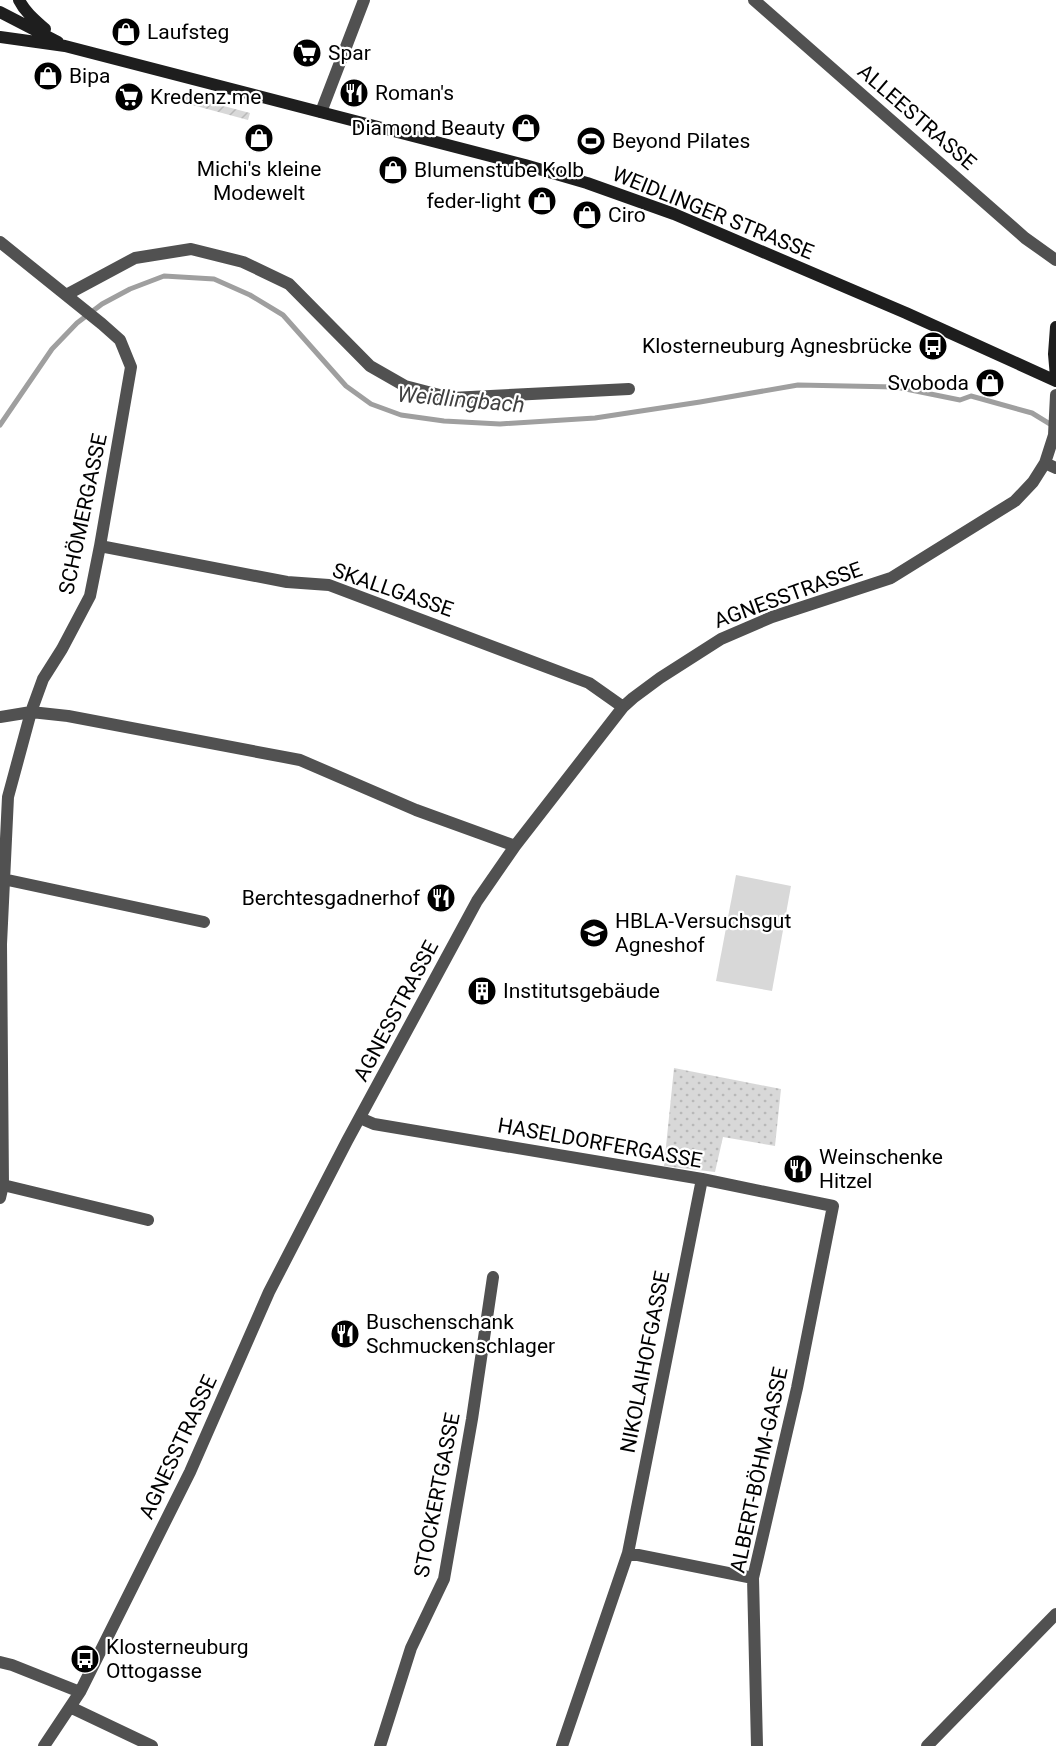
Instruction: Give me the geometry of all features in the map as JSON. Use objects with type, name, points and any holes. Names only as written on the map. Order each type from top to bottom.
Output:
[{"type":"main road","points":[[19,0],[32,18],[64,46]]},
{"type":"main road","name":"WEIDLINGER STRASSE","points":[[0,12],[64,46]]},
{"type":"main road","name":"WEIDLINGER STRASSE","points":[[0,37],[64,46],[525,165],[625,196],[674,214],[1056,379]]},
{"type":"main road","points":[[1056,327],[1054,354],[1056,379]]},
{"type":"street","points":[[321,112],[364,0]]},
{"type":"street","name":"ALLEESTRASSE","points":[[754,0],[1025,238],[1056,260]]},
{"type":"street","name":"SCHÖMERGASSE","points":[[0,242],[120,340],[131,367],[90,596],[43,679],[31,712],[8,797],[1,944],[1,1191]]},
{"type":"street","points":[[69,297],[135,258],[191,249],[243,262],[289,284],[370,366],[405,386],[451,398],[629,389]]},
{"type":"street","points":[[1056,395],[1056,413]]},
{"type":"street","name":"AGNESSTRASSE","points":[[44,1746],[80,1692],[190,1472],[269,1292],[360,1118],[477,901],[515,846],[623,707],[660,678],[733,633],[772,617],[868,587],[898,575],[1015,501],[1050,466],[1049,450],[1054,435],[1056,413]]},
{"type":"street","name":"SKALLGASSE","points":[[100,546],[287,582],[329,585],[589,683],[623,707]]},
{"type":"street","points":[[0,717],[31,712],[68,716],[300,760],[416,810],[515,846]]},
{"type":"street","points":[[3,879],[204,922]]},
{"type":"street","name":"HASELDORFERGASSE","points":[[360,1118],[374,1124],[702,1179],[833,1206]]},
{"type":"street","name":"NIKOLAIHOFGASSE","points":[[562,1746],[628,1553],[702,1179]]},
{"type":"street","points":[[1,1191],[148,1220]]},
{"type":"street","name":"ALBERT-BÖHM-GASSE","points":[[757,1746],[753,1578],[797,1388],[833,1206]]},
{"type":"street","name":"STOCKERTGASSE","points":[[381,1746],[411,1648],[444,1579],[472,1419],[493,1277]]},
{"type":"street","points":[[628,1553],[753,1578]]},
{"type":"street","points":[[927,1746],[1056,1614]]},
{"type":"street","points":[[0,1662],[80,1692]]},
{"type":"street","points":[[70,1707],[152,1746]]},
{"type":"shaded area","points":[[186,96],[250,113],[248,120],[185,103]]},
{"type":"shaded area","points":[[736,875],[791,886],[772,991],[716,981]]},
{"type":"shaded area","points":[[674,1068],[781,1089],[775,1146],[723,1137],[715,1172],[664,1166]]},
{"type":"waterway","name":"Weidlingbach","points":[[0,425],[52,349],[77,323],[102,304],[130,289],[164,276],[214,279],[250,295],[283,315],[346,386],[371,404],[401,415],[444,421],[500,424],[595,418],[798,385],[896,387],[960,400],[971,396],[1032,413],[1055,427]]},
{"type":"place","name":"Laufsteg","points":[[126,32]]},
{"type":"place","name":"Spar","points":[[307,53]]},
{"type":"place","name":"Bipa","points":[[48,76]]},
{"type":"place","name":"Roman's","points":[[354,93]]},
{"type":"place","name":"Kredenz.me","points":[[129,97]]},
{"type":"place","name":"Diamond Beauty","points":[[526,128]]},
{"type":"place","name":"Michi's kleine Modewelt","points":[[259,138]]},
{"type":"place","name":"Beyond Pilates","points":[[591,141]]},
{"type":"place","name":"Blumenstube Kolb","points":[[393,170]]},
{"type":"place","name":"feder-light","points":[[542,201]]},
{"type":"place","name":"Ciro","points":[[587,215]]},
{"type":"place","name":"Klosterneuburg Agnesbrücke","points":[[933,346]]},
{"type":"place","name":"Svoboda","points":[[990,383]]},
{"type":"place","name":"Berchtesgadnerhof","points":[[441,898]]},
{"type":"place","name":"HBLA-Versuchsgut Agneshof","points":[[594,933]]},
{"type":"place","name":"Institutsgebäude","points":[[482,991]]},
{"type":"place","name":"Weinschenke Hitzel","points":[[798,1169]]},
{"type":"place","name":"Buschenschank Schmuckenschlager","points":[[345,1334]]},
{"type":"place","name":"Klosterneuburg Ottogasse","points":[[85,1659]]}]
